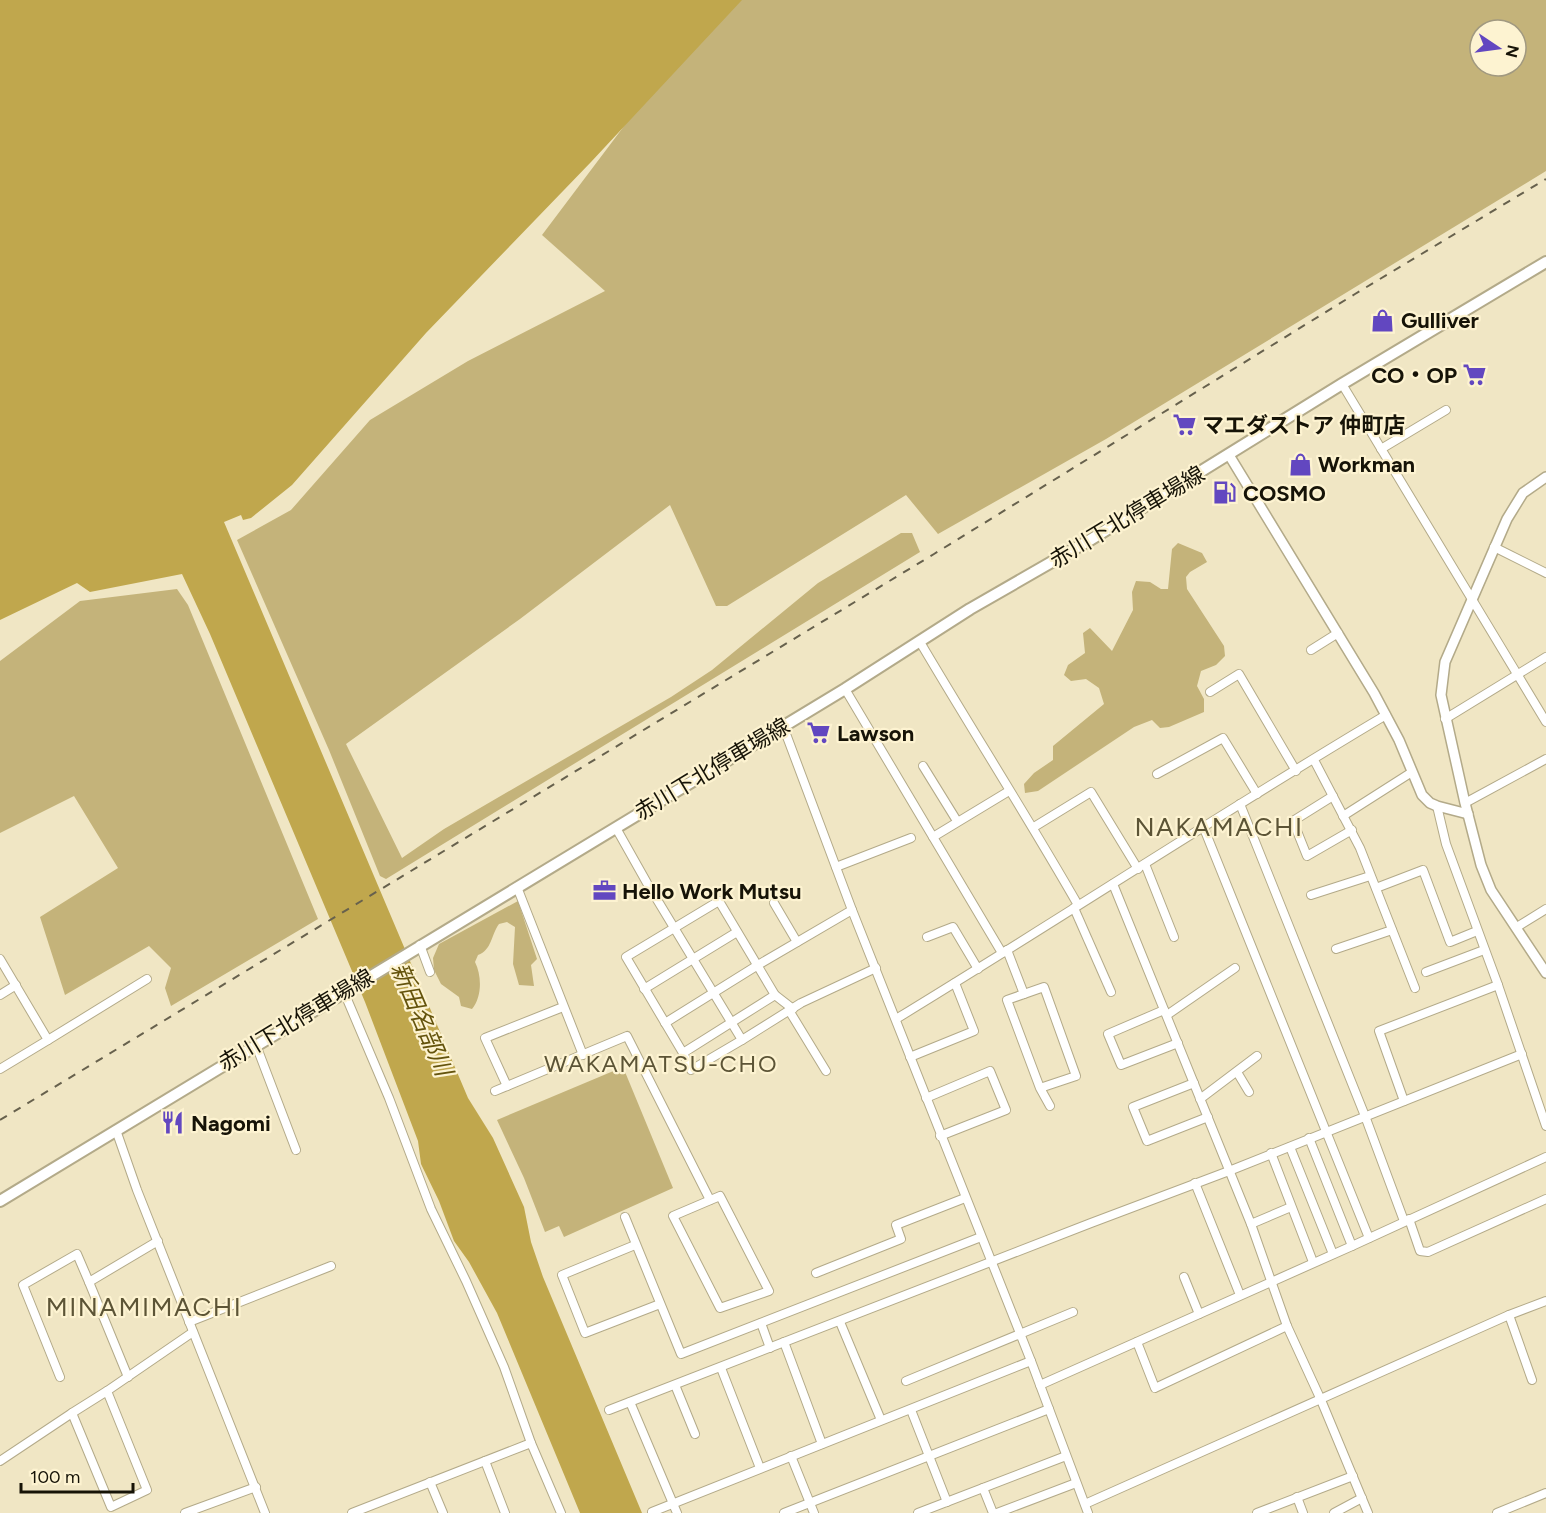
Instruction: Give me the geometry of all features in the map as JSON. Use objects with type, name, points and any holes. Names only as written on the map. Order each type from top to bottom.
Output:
[{"type":"main road","name":"赤川下北停車場線","points":[[0,1201],[845,689],[970,609],[1090,540],[1342,384],[1546,262]]},
{"type":"street","points":[[1342,384],[1546,722]]},
{"type":"street","points":[[1381,449],[1446,410]]},
{"type":"street","points":[[1229,455],[1386,715],[1422,795],[1437,806],[1468,814]]},
{"type":"street","points":[[1546,477],[1523,493],[1507,519],[1445,662],[1441,695],[1481,865],[1491,890],[1546,973]]},
{"type":"street","points":[[1494,547],[1546,573]]},
{"type":"street","points":[[1311,650],[1338,633]]},
{"type":"street","points":[[920,642],[1009,791],[1034,827],[1076,907],[1111,992]]},
{"type":"street","points":[[1445,719],[1546,657]]},
{"type":"street","points":[[1210,692],[1239,674],[1296,771]]},
{"type":"street","points":[[845,689],[1004,952],[1024,994]]},
{"type":"street","points":[[896,1019],[1142,867],[1203,826],[1386,715]]},
{"type":"street","points":[[783,726],[852,910],[1031,1361],[1088,1513]]},
{"type":"street","points":[[1156,774],[1224,738],[1257,794]]},
{"type":"street","points":[[1465,803],[1546,759]]},
{"type":"street","points":[[1314,760],[1352,830],[1415,988]]},
{"type":"street","points":[[923,766],[957,821]]},
{"type":"street","points":[[1343,816],[1412,772]]},
{"type":"street","points":[[933,837],[1009,791]]},
{"type":"street","points":[[1034,827],[1091,792],[1142,867],[1174,937]]},
{"type":"street","points":[[1333,796],[1293,821],[1307,856],[1352,830]]},
{"type":"street","points":[[1240,804],[1420,1251],[1428,1252],[1546,1199]]},
{"type":"street","points":[[1437,806],[1446,844],[1498,985],[1546,1126]]},
{"type":"street","points":[[1203,826],[1369,1238]]},
{"type":"street","points":[[616,828],[646,883],[742,1040]]},
{"type":"street","points":[[836,867],[911,837]]},
{"type":"street","points":[[1376,888],[1423,870],[1450,942],[1477,931]]},
{"type":"street","points":[[1311,895],[1371,876]]},
{"type":"street","points":[[1113,884],[1251,1224],[1287,1326],[1322,1400],[1368,1513]]},
{"type":"street","points":[[518,887],[583,1055]]},
{"type":"street","points":[[826,1071],[792,1011],[775,995],[719,901],[626,957],[691,1070],[792,1011],[801,1003],[876,968]]},
{"type":"street","points":[[774,903],[797,942]]},
{"type":"street","points":[[1517,927],[1546,909]]},
{"type":"street","points":[[665,1023],[852,910]]},
{"type":"street","points":[[927,937],[953,927],[978,969]]},
{"type":"street","points":[[1336,949],[1392,930]]},
{"type":"street","points":[[644,989],[737,932]]},
{"type":"street","points":[[420,945],[430,972]]},
{"type":"street","points":[[1426,972],[1485,950]]},
{"type":"street","points":[[0,958],[48,1040]]},
{"type":"street","points":[[1178,1043],[1121,1065],[1108,1034],[1165,1013],[1235,968]]},
{"type":"street","points":[[0,1069],[147,979]]},
{"type":"street","points":[[910,1057],[974,1031],[955,983]]},
{"type":"street","points":[[0,995],[16,985]]},
{"type":"street","points":[[1404,1101],[1379,1031],[1498,985]]},
{"type":"street","points":[[1040,1088],[1076,1076],[1044,987],[1007,1000],[1040,1088],[1050,1106]]},
{"type":"street","points":[[345,991],[431,1209],[504,1367],[531,1443],[561,1513]]},
{"type":"street","points":[[683,1053],[775,995]]},
{"type":"street","points":[[507,1086],[485,1038],[563,1006]]},
{"type":"street","points":[[495,1091],[627,1036],[710,1200]]},
{"type":"street","points":[[256,1045],[296,1150]]},
{"type":"street","points":[[609,1410],[1229,1171],[1522,1054]]},
{"type":"street","points":[[1200,1099],[1257,1056]]},
{"type":"street","points":[[926,1098],[990,1071],[1006,1110],[940,1136]]},
{"type":"street","points":[[1236,1072],[1249,1092]]},
{"type":"street","points":[[1194,1083],[1133,1107],[1147,1141],[1208,1117]]},
{"type":"street","points":[[116,1130],[265,1513]]},
{"type":"street","points":[[1309,1138],[1352,1246]]},
{"type":"street","points":[[1290,1147],[1333,1254]]},
{"type":"street","points":[[1271,1153],[1313,1262]]},
{"type":"street","points":[[1040,1385],[1546,1157]]},
{"type":"street","points":[[1195,1184],[1240,1295]]},
{"type":"street","points":[[720,1196],[769,1291],[720,1308],[673,1216],[710,1200],[720,1196]]},
{"type":"street","points":[[816,1273],[901,1239],[896,1225],[966,1198]]},
{"type":"street","points":[[1251,1224],[1291,1208]]},
{"type":"street","points":[[625,1217],[681,1354],[981,1237]]},
{"type":"street","points":[[89,1282],[158,1241]]},
{"type":"street","points":[[635,1245],[562,1275],[585,1333],[660,1304]]},
{"type":"street","points":[[60,1377],[23,1285],[77,1254],[128,1377]]},
{"type":"street","points":[[189,1322],[331,1266]]},
{"type":"street","points":[[1184,1277],[1199,1314]]},
{"type":"street","points":[[1085,1504],[1509,1315],[1546,1301]]},
{"type":"street","points":[[906,1381],[1073,1312]]},
{"type":"street","points":[[1509,1315],[1532,1380]]},
{"type":"street","points":[[840,1322],[881,1420]]},
{"type":"street","points":[[761,1323],[770,1347]]},
{"type":"street","points":[[1137,1342],[1155,1388],[1287,1326]]},
{"type":"street","points":[[0,1461],[194,1332]]},
{"type":"street","points":[[784,1342],[822,1444]]},
{"type":"street","points":[[652,1512],[1031,1361]]},
{"type":"street","points":[[721,1368],[760,1468]]},
{"type":"street","points":[[675,1385],[695,1434]]},
{"type":"street","points":[[72,1413],[111,1507],[147,1490],[107,1391]]},
{"type":"street","points":[[630,1402],[676,1513]]},
{"type":"street","points":[[784,1513],[1048,1409]]},
{"type":"street","points":[[910,1410],[947,1502]]},
{"type":"street","points":[[352,1513],[531,1443]]},
{"type":"street","points":[[791,1456],[814,1513]]},
{"type":"street","points":[[918,1513],[1066,1456]]},
{"type":"street","points":[[485,1461],[506,1513]]},
{"type":"street","points":[[1257,1513],[1353,1476]]},
{"type":"street","points":[[430,1482],[443,1513]]},
{"type":"street","points":[[983,1488],[995,1513],[1076,1483]]},
{"type":"street","points":[[185,1513],[256,1487]]},
{"type":"street","points":[[1497,1513],[1546,1492]]},
{"type":"street","points":[[1297,1497],[1303,1513]]},
{"type":"street","points":[[1334,1513],[1362,1498]]},
{"type":"shaded area","points":[[728,0],[1546,0],[1546,171],[1106,439],[938,534],[906,495],[727,606],[716,606],[670,505],[520,619],[346,744],[402,858],[444,829],[671,697],[712,670],[818,583],[901,533],[912,533],[920,552],[386,879],[380,876],[329,750],[237,540],[291,510],[370,420],[468,361],[605,291],[542,235],[655,85]]},
{"type":"shaded area","points":[[1178,543],[1202,553],[1207,562],[1186,577],[1187,589],[1224,646],[1225,656],[1216,665],[1201,671],[1197,686],[1204,699],[1204,712],[1169,727],[1160,728],[1152,720],[1134,727],[1038,791],[1025,793],[1024,784],[1034,773],[1053,760],[1053,746],[1104,704],[1099,688],[1086,679],[1071,681],[1064,675],[1068,665],[1085,653],[1083,633],[1090,628],[1112,651],[1133,610],[1132,592],[1136,581],[1150,582],[1161,589],[1168,589],[1172,549]]},
{"type":"shaded area","points":[[177,589],[188,605],[318,919],[171,1006],[165,988],[171,968],[149,946],[65,995],[40,917],[118,868],[74,796],[0,833],[0,661],[80,601]]},
{"type":"shaded area","points":[[518,901],[537,959],[531,965],[534,986],[519,985],[513,964],[515,927],[507,922],[499,924],[489,946],[478,955],[475,962],[480,986],[478,999],[472,1009],[461,1006],[459,997],[441,984],[434,970],[433,958],[439,944]]},
{"type":"shaded area","points":[[623,1067],[673,1188],[564,1237],[559,1226],[545,1232],[524,1178],[497,1120]]},
{"type":"water","name":"新田名部川","points":[[0,0],[742,0],[591,162],[426,333],[292,485],[251,518],[243,520],[241,515],[224,522],[468,1098],[493,1138],[524,1207],[531,1242],[543,1277],[642,1513],[580,1513],[497,1313],[469,1262],[454,1241],[439,1201],[421,1164],[418,1141],[365,1002],[210,634],[182,574],[90,592],[77,583],[0,620]]},
{"type":"railway","points":[[0,1120],[934,554],[1546,179]]},
{"type":"place","name":"Gulliver","points":[[1383,320]]},
{"type":"place","name":"CO・OP","points":[[1475,375]]},
{"type":"place","name":"マエダストア 仲町店","points":[[1184,425]]},
{"type":"place","name":"Workman","points":[[1300,464]]},
{"type":"place","name":"COSMO","points":[[1225,493]]},
{"type":"place","name":"Lawson","points":[[819,733]]},
{"type":"place","name":"Hello Work Mutsu","points":[[604,891]]},
{"type":"place","name":"Nagomi","points":[[173,1123]]},
{"type":"district","name":"NAKAMACHI","points":[[1219,827]]},
{"type":"district","name":"WAKAMATSU-CHO","points":[[661,1063]]},
{"type":"district","name":"MINAMIMACHI","points":[[144,1307]]}]
